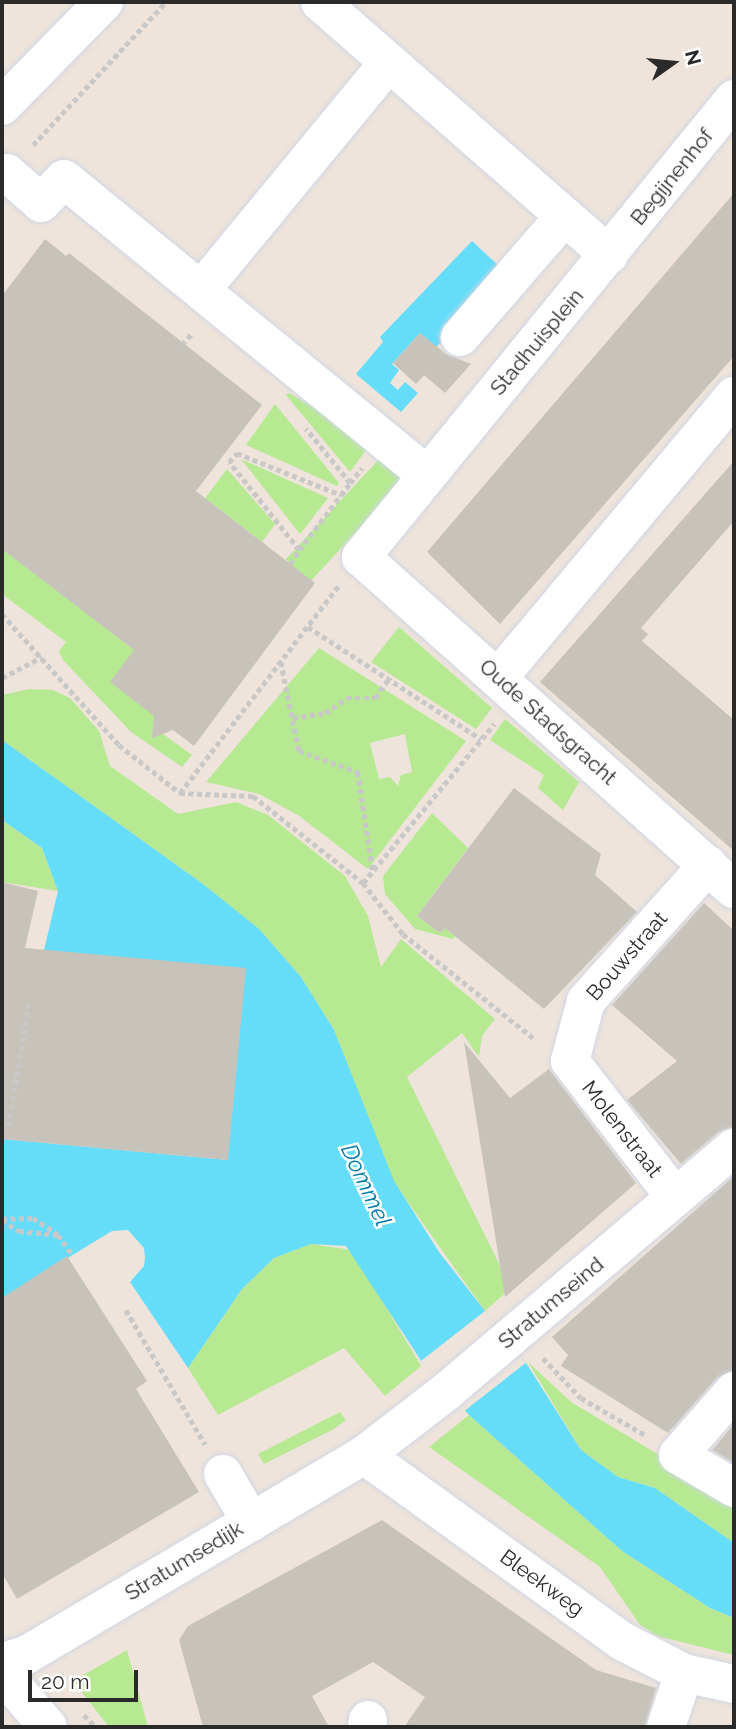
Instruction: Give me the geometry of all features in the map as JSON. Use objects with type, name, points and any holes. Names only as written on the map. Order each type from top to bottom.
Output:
[{"type":"street","points":[[2,106],[104,2]]},
{"type":"street","points":[[320,2],[609,255]]},
{"type":"street","points":[[202,289],[388,63]]},
{"type":"street","name":"Begijnenhof","points":[[609,255],[734,99]]},
{"type":"street","points":[[7,173],[41,203],[64,179],[427,475]]},
{"type":"street","points":[[460,337],[564,217]]},
{"type":"street","name":"Stadhuisplein","points":[[361,557],[609,255]]},
{"type":"street","points":[[508,687],[734,396]]},
{"type":"street","name":"Oude Stadsgracht","points":[[361,557],[721,877]]},
{"type":"street","name":"Bouwstraat","points":[[570,1061],[586,1001],[721,877]]},
{"type":"street","name":"Molenstraat","points":[[570,1061],[675,1197]]},
{"type":"street","name":"Stratumseind","points":[[364,1455],[447,1391],[734,1148]]},
{"type":"street","points":[[734,1391],[678,1455],[734,1488]]},
{"type":"street","name":"Stratumsedijk","points":[[2,1662],[26,1655],[364,1455]]},
{"type":"street","name":"Bleekweg","points":[[364,1455],[622,1641],[684,1673],[734,1684]]},
{"type":"street","points":[[223,1474],[251,1522]]},
{"type":"street","points":[[2,1673],[48,1727]]},
{"type":"street","points":[[666,1727],[684,1673]]},
{"type":"path","points":[[7,173],[166,2]]},
{"type":"path","points":[[303,424],[350,483]]},
{"type":"path","points":[[299,550],[229,462],[237,453],[341,495]]},
{"type":"path","points":[[290,564],[354,477]]},
{"type":"path","points":[[180,793],[361,557]]},
{"type":"path","points":[[2,614],[119,744],[180,793],[253,796],[363,883],[403,934],[540,1043],[570,1061]]},
{"type":"path","points":[[307,627],[387,681],[481,739]]},
{"type":"path","points":[[3,678],[42,657]]},
{"type":"path","points":[[281,662],[299,751],[358,772],[373,872]]},
{"type":"path","points":[[293,718],[325,713],[347,698],[375,698],[387,681]]},
{"type":"path","points":[[363,883],[481,739],[508,687]]},
{"type":"path","points":[[2,1124],[8,1126],[29,1002]]},
{"type":"path","points":[[2,1220],[33,1218],[58,1235],[72,1254]]},
{"type":"path","points":[[2,1220],[19,1231],[58,1235]]},
{"type":"path","points":[[127,1310],[223,1474]]},
{"type":"path","points":[[512,1337],[581,1398],[678,1455]]},
{"type":"green space","points":[[289,393],[372,442],[350,472],[286,395]]},
{"type":"green space","points":[[275,404],[339,483],[337,486],[246,445]]},
{"type":"green space","points":[[384,454],[408,477],[310,582],[286,559]]},
{"type":"green space","points":[[241,459],[328,498],[300,534]]},
{"type":"green space","points":[[227,469],[275,524],[262,542],[205,498]]},
{"type":"green space","points":[[2,548],[134,650],[163,734],[192,755],[182,767],[131,732],[63,660],[59,651],[66,642],[2,594]]},
{"type":"green space","points":[[399,627],[492,708],[476,729],[371,662]]},
{"type":"green space","points":[[319,648],[466,741],[368,869],[298,815],[259,794],[206,782]],"holes":[[[405,734],[412,772],[401,775],[398,786],[390,777],[379,779],[370,743]]]},
{"type":"green space","points":[[29,689],[53,690],[70,698],[99,731],[110,766],[178,814],[236,802],[268,815],[345,876],[368,916],[381,967],[401,939],[495,1019],[482,1036],[479,1057],[462,1033],[407,1077],[511,1288],[485,1311],[393,1181],[334,1030],[301,977],[259,930],[203,884],[2,740],[2,695]]},
{"type":"green space","points":[[505,719],[579,782],[563,810],[538,788],[544,775],[490,740]]},
{"type":"green space","points":[[432,813],[468,848],[417,916],[440,933],[445,928],[455,936],[453,939],[415,929],[385,894],[383,876]]},
{"type":"green space","points":[[2,820],[42,848],[58,891],[2,882]]},
{"type":"green space","points":[[311,1244],[352,1250],[421,1366],[385,1396],[344,1348],[218,1415],[188,1368],[242,1289],[274,1258]]},
{"type":"green space","points":[[528,1362],[571,1402],[734,1500],[734,1543],[655,1488],[618,1477],[581,1450]]},
{"type":"green space","points":[[340,1412],[346,1420],[334,1429],[264,1464],[258,1454]]},
{"type":"green space","points":[[469,1415],[622,1551],[710,1608],[734,1618],[734,1655],[657,1636],[640,1625],[600,1567],[429,1447]]},
{"type":"green space","points":[[127,1650],[148,1727],[109,1727],[73,1681]]},
{"type":"water","points":[[472,241],[502,269],[439,338],[442,341],[436,347],[420,333],[392,364],[399,370],[390,383],[398,390],[405,382],[418,393],[401,412],[356,374],[383,342],[380,337]]},
{"type":"water","name":"Dommel","points":[[2,740],[203,884],[259,929],[301,977],[334,1030],[394,1181],[439,1252],[528,1366],[581,1450],[618,1477],[655,1488],[734,1543],[734,1618],[710,1608],[622,1551],[469,1415],[422,1362],[346,1246],[311,1244],[274,1258],[242,1289],[188,1368],[130,1282],[144,1266],[145,1258],[144,1248],[128,1230],[112,1231],[2,1298],[2,1139],[228,1160],[44,950],[58,891],[42,848],[2,820]]},
{"type":"pier","points":[[485,1311],[526,1363],[462,1413],[421,1361]]},
{"type":"building","points":[[734,193],[734,356],[500,624],[427,552]]},
{"type":"building","points":[[45,239],[66,256],[69,253],[262,405],[196,491],[315,583],[194,746],[173,730],[152,738],[154,716],[110,682],[134,650],[2,549],[2,296]]},
{"type":"building","points":[[420,333],[446,354],[471,364],[445,393],[424,375],[416,384],[393,363]]},
{"type":"building","points":[[734,461],[734,521],[641,628],[648,634],[642,641],[734,720],[734,851],[540,682]]},
{"type":"building","points":[[514,788],[601,854],[595,875],[637,912],[544,1009],[445,928],[440,933],[417,916]]},
{"type":"building","points":[[2,882],[38,891],[25,948],[246,968],[228,1160],[2,1139]]},
{"type":"building","points":[[704,903],[734,931],[734,1127],[720,1131],[681,1164],[627,1100],[677,1061],[612,1005]]},
{"type":"building","points":[[464,1042],[510,1098],[549,1069],[636,1183],[505,1297]]},
{"type":"building","points":[[734,1176],[734,1370],[718,1377],[668,1433],[561,1366],[568,1355],[552,1337]]},
{"type":"building","points":[[67,1256],[147,1381],[136,1389],[199,1492],[17,1599],[2,1573],[2,1298]]},
{"type":"building","points":[[734,1424],[734,1463],[712,1450]]},
{"type":"building","points":[[382,1520],[596,1670],[656,1688],[645,1727],[404,1727],[425,1697],[373,1662],[312,1696],[329,1727],[203,1727],[179,1640],[188,1626]]}]
